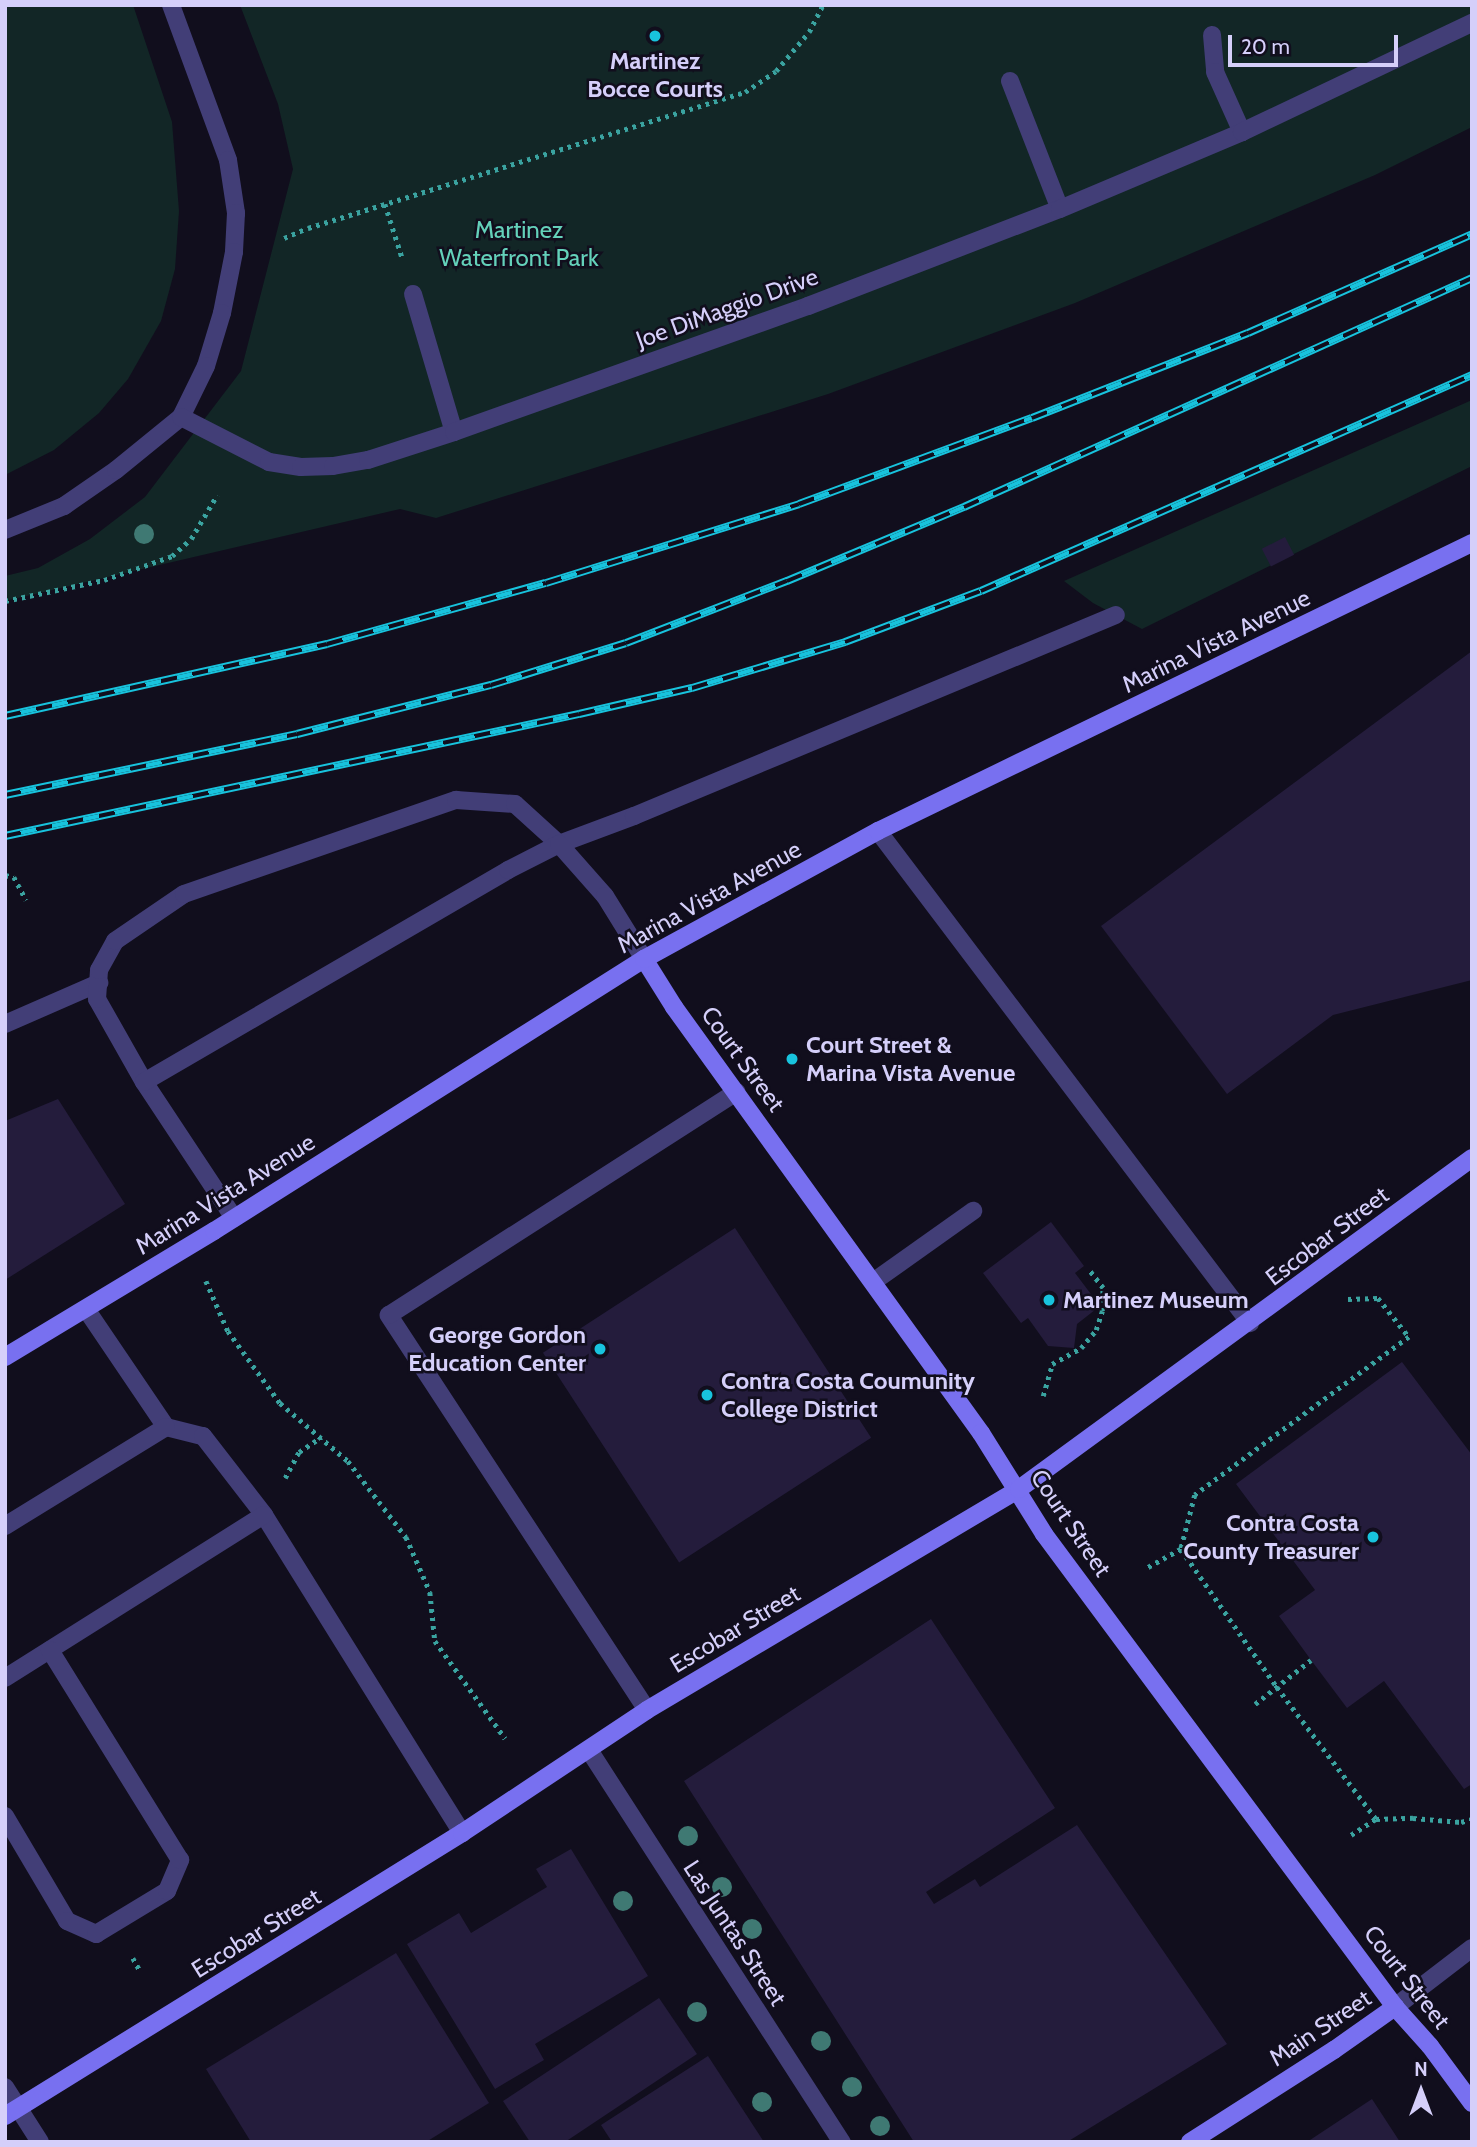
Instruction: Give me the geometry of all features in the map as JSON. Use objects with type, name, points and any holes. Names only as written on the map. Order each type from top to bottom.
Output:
[{"type":"main road","name":"Marina Vista Avenue","points":[[5,1357],[234,1218],[644,959],[878,831],[1472,542]]},
{"type":"main road","name":"Court Street","points":[[644,959],[674,1007],[873,1282],[1018,1489],[1044,1534],[1395,2007],[1430,2046],[1472,2103]]},
{"type":"main road","name":"Escobar Street","points":[[12,2112],[463,1833],[647,1710],[1018,1489],[1250,1323],[1472,1158]]},
{"type":"main road","name":"Main Street","points":[[1190,2142],[1334,2050],[1395,2007]]},
{"type":"street","points":[[5,530],[64,506],[116,470],[181,417],[206,366],[222,313],[234,251],[236,213],[228,160],[171,5]]},
{"type":"street","name":"Joe DiMaggio Drive","points":[[181,417],[269,462],[301,467],[334,466],[368,460],[808,306],[1060,209],[1242,132],[1472,23]]},
{"type":"street","points":[[1212,35],[1215,72],[1242,132]]},
{"type":"street","points":[[1010,81],[1060,209]]},
{"type":"street","points":[[413,294],[453,432]]},
{"type":"street","points":[[144,1082],[508,870],[559,844],[634,816],[1116,615]]},
{"type":"street","points":[[234,1218],[144,1082],[97,999],[99,970],[115,941],[184,894],[456,800],[515,804],[559,844],[605,896],[644,959]]},
{"type":"street","points":[[878,831],[1250,1323]]},
{"type":"street","points":[[5,1024],[99,983]]},
{"type":"street","points":[[647,1710],[389,1315],[737,1092]]},
{"type":"street","points":[[873,1282],[973,1211]]},
{"type":"street","points":[[86,1309],[166,1427],[203,1436],[264,1515],[463,1833]]},
{"type":"street","points":[[5,1526],[166,1427]]},
{"type":"street","points":[[5,1678],[264,1515]]},
{"type":"street","points":[[5,1816],[67,1921],[96,1934],[167,1891],[180,1860],[50,1650]]},
{"type":"street","name":"Las Juntas Street","points":[[589,1750],[842,2142]]},
{"type":"street","name":"Main Street","points":[[1395,2007],[1472,1948]]},
{"type":"street","points":[[5,2087],[12,2112],[40,2142]]},
{"type":"path","points":[[284,238],[745,92],[776,71],[809,32],[824,5]]},
{"type":"path","points":[[385,204],[413,294]]},
{"type":"path","points":[[5,601],[104,580],[172,556],[191,539],[217,495]]},
{"type":"path","points":[[5,875],[14,877],[26,900]]},
{"type":"path","points":[[1043,1396],[1052,1364],[1081,1348],[1096,1330],[1102,1311],[1103,1288],[1089,1270]]},
{"type":"path","points":[[205,1281],[228,1331],[280,1403],[348,1461],[406,1537],[430,1592],[435,1641],[505,1738]]},
{"type":"path","points":[[1148,1567],[1181,1549],[1195,1495],[1409,1337],[1378,1298],[1348,1299]]},
{"type":"path","points":[[299,1452],[321,1437]]},
{"type":"path","points":[[1181,1549],[1276,1687],[1376,1819]]},
{"type":"path","points":[[1255,1704],[1311,1660]]},
{"type":"path","points":[[1351,1835],[1376,1819],[1413,1818],[1461,1822],[1472,1819]]},
{"type":"green space","points":[[5,5],[133,5],[172,122],[179,211],[175,269],[161,321],[128,379],[99,413],[54,450],[5,475]]},
{"type":"green space","name":"Martinez Waterfront Park","points":[[240,5],[1472,5],[1472,127],[1375,175],[1075,303],[828,394],[436,518],[400,509],[5,601],[5,576],[38,568],[90,539],[145,497],[241,371],[293,169],[278,104]]},
{"type":"green space","points":[[1472,400],[1472,466],[1142,629],[1093,603],[1064,581]]},
{"type":"building","points":[[1285,537],[1294,555],[1271,567],[1262,549]]},
{"type":"building","points":[[1472,651],[1472,980],[1333,1015],[1227,1094],[1101,926]]},
{"type":"building","points":[[58,1099],[125,1204],[5,1280],[5,1121]]},
{"type":"building","points":[[1051,1222],[1084,1266],[1075,1273],[1100,1306],[1077,1324],[1074,1348],[1048,1346],[1028,1318],[1021,1323],[983,1273]]},
{"type":"building","name":"Contra Costa Coumunity College District","points":[[735,1228],[871,1438],[679,1562],[543,1353]]},
{"type":"building","name":"Contra Costa County Treasurer","points":[[1402,1362],[1472,1455],[1472,1784],[1464,1789],[1384,1681],[1347,1708],[1311,1660],[1279,1616],[1315,1590],[1236,1484]]},
{"type":"building","points":[[931,1619],[1055,1808],[926,1892],[934,1904],[975,1879],[980,1887],[1077,1825],[1227,2044],[1067,2142],[914,2142],[684,1781]]},
{"type":"building","points":[[571,1849],[648,1976],[535,2044],[544,2060],[495,2089],[407,1944],[459,1913],[471,1933],[547,1887],[536,1869]]},
{"type":"building","points":[[396,1953],[489,2103],[426,2142],[251,2142],[206,2069]]},
{"type":"building","points":[[659,1998],[697,2054],[565,2142],[530,2142],[503,2101]]},
{"type":"building","points":[[708,2056],[764,2142],[612,2142],[601,2125]]},
{"type":"building","points":[[1372,2099],[1400,2142],[1307,2142]]},
{"type":"railway","points":[[5,716],[327,644],[546,583],[799,504],[1032,418],[1248,333],[1472,234]]},
{"type":"railway","points":[[5,795],[297,734],[491,685],[626,643],[787,581],[964,507],[1472,278]]},
{"type":"railway","points":[[5,836],[692,688],[845,642],[981,591],[1472,375]]},
{"type":"place","name":"Martinez Bocce Courts","points":[[655,36]]},
{"type":"place","name":"Court Street & Marina Vista Avenue","points":[[792,1059]]},
{"type":"place","name":"Martinez Museum","points":[[1049,1300]]},
{"type":"place","name":"George Gordon Education Center","points":[[600,1349]]},
{"type":"place","name":"Contra Costa Coumunity College District","points":[[707,1395]]},
{"type":"place","name":"Contra Costa County Treasurer","points":[[1373,1537]]}]
